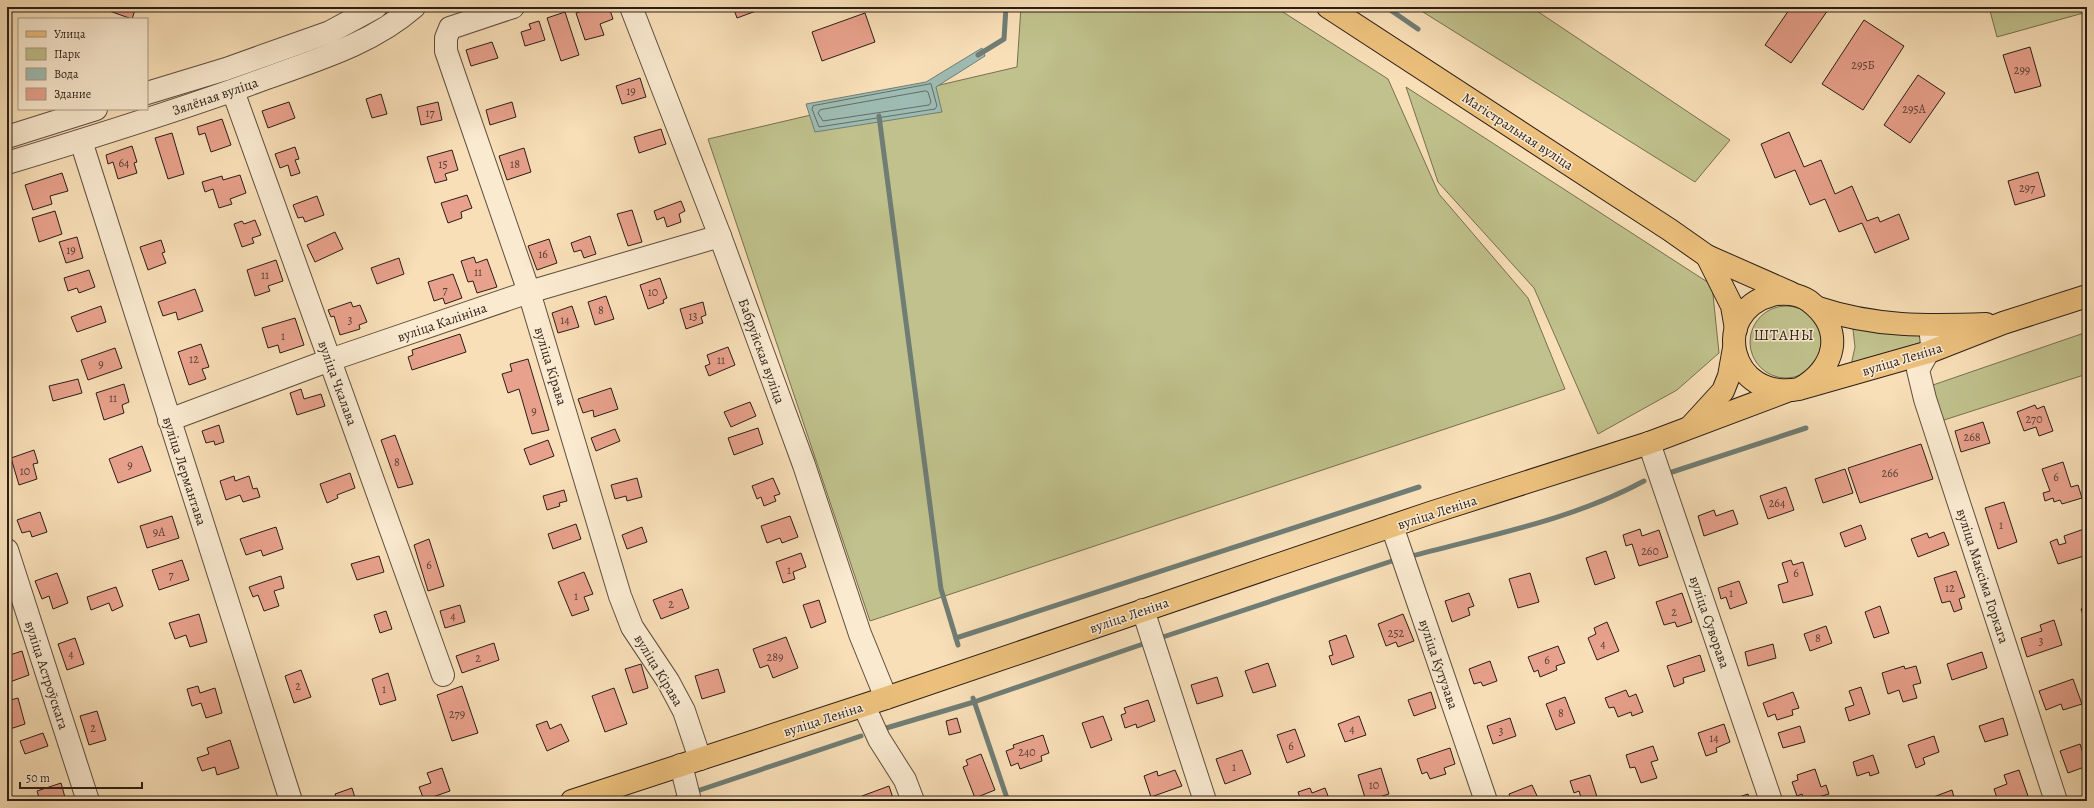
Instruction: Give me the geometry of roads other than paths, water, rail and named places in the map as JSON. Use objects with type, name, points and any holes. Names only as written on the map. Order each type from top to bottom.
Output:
[{"type":"main road","name":"Магістральная вуліца","points":[[1328,7],[1670,230],[1707,256],[1792,294]]},
{"type":"main road","name":"Магістральная вуліца","points":[[1707,256],[1732,306],[1735,338]]},
{"type":"main road","points":[[1777,294],[1792,294],[1806,299],[1818,308],[1827,321],[1830,332],[1831,353],[1824,368],[1814,381],[1793,390],[1774,390],[1762,386],[1751,379],[1743,370],[1737,359],[1735,338],[1742,316],[1751,305],[1764,297],[1777,294]]},
{"type":"main road","name":"вуліца Леніна","points":[[572,801],[864,706],[1392,526],[1649,443],[1793,390],[1929,352],[2003,323],[2087,296]]},
{"type":"main road","name":"вуліца Леніна","points":[[1818,308],[1839,315],[1874,322],[1930,326],[2003,323]]},
{"type":"main road","name":"вуліца Леніна","points":[[1687,429],[1723,391],[1729,376],[1735,338]]},
{"type":"street","name":"Зялёная вуліца","points":[[148,93],[226,69],[330,32],[376,7]]},
{"type":"street","name":"Зялёная вуліца","points":[[7,163],[81,141],[233,91],[340,52],[372,36],[414,7]]},
{"type":"street","name":"вуліца Кірава","points":[[513,7],[450,28],[446,38],[446,51],[529,292],[620,596],[632,626],[668,680],[681,705],[690,762],[690,801]]},
{"type":"street","name":"Бабруйская вуліца","points":[[631,7],[720,236],[804,465],[860,634],[886,698]]},
{"type":"street","name":"вуліца Чкалава","points":[[233,91],[443,674]]},
{"type":"street","points":[[7,137],[93,110]]},
{"type":"street","name":"вуліца Лермантава","points":[[81,141],[291,801]]},
{"type":"street","name":"вуліца Калініна","points":[[169,420],[330,360],[529,292],[720,236]]},
{"type":"street","points":[[1929,352],[1933,338],[1930,326]]},
{"type":"street","name":"вуліца Максіма Горкага","points":[[1929,352],[1918,370],[1925,399],[2056,801]]},
{"type":"street","name":"вуліца Суворава","points":[[1649,443],[1771,801]]},
{"type":"street","name":"вуліца Кутузава","points":[[1392,526],[1486,801]]},
{"type":"street","name":"вуліца Астроўскага","points":[[7,550],[88,801]]},
{"type":"street","points":[[1143,610],[1205,801]]},
{"type":"street","points":[[864,706],[879,739],[904,780],[913,801]]},
{"type":"water","points":[[982,48],[985,56],[936,87],[942,112],[815,132],[806,104],[926,82]]},
{"type":"waterway","points":[[978,55],[1004,39],[1006,7]]},
{"type":"waterway","points":[[1386,7],[1418,29]]},
{"type":"waterway","points":[[879,116],[941,589],[958,645]]},
{"type":"waterway","points":[[1666,474],[1806,428]]},
{"type":"waterway","points":[[1412,556],[1560,516],[1617,495],[1644,481]]},
{"type":"waterway","points":[[956,638],[1419,487]]},
{"type":"waterway","points":[[1163,637],[1392,561]]},
{"type":"waterway","points":[[883,729],[974,702],[1143,644]]},
{"type":"waterway","points":[[973,698],[1008,801]]},
{"type":"waterway","points":[[700,790],[861,736]]},
{"type":"waterway","points":[[665,801],[676,798]]},
{"type":"district","name":"ШТАНЫ","points":[[1784,335]]}]
